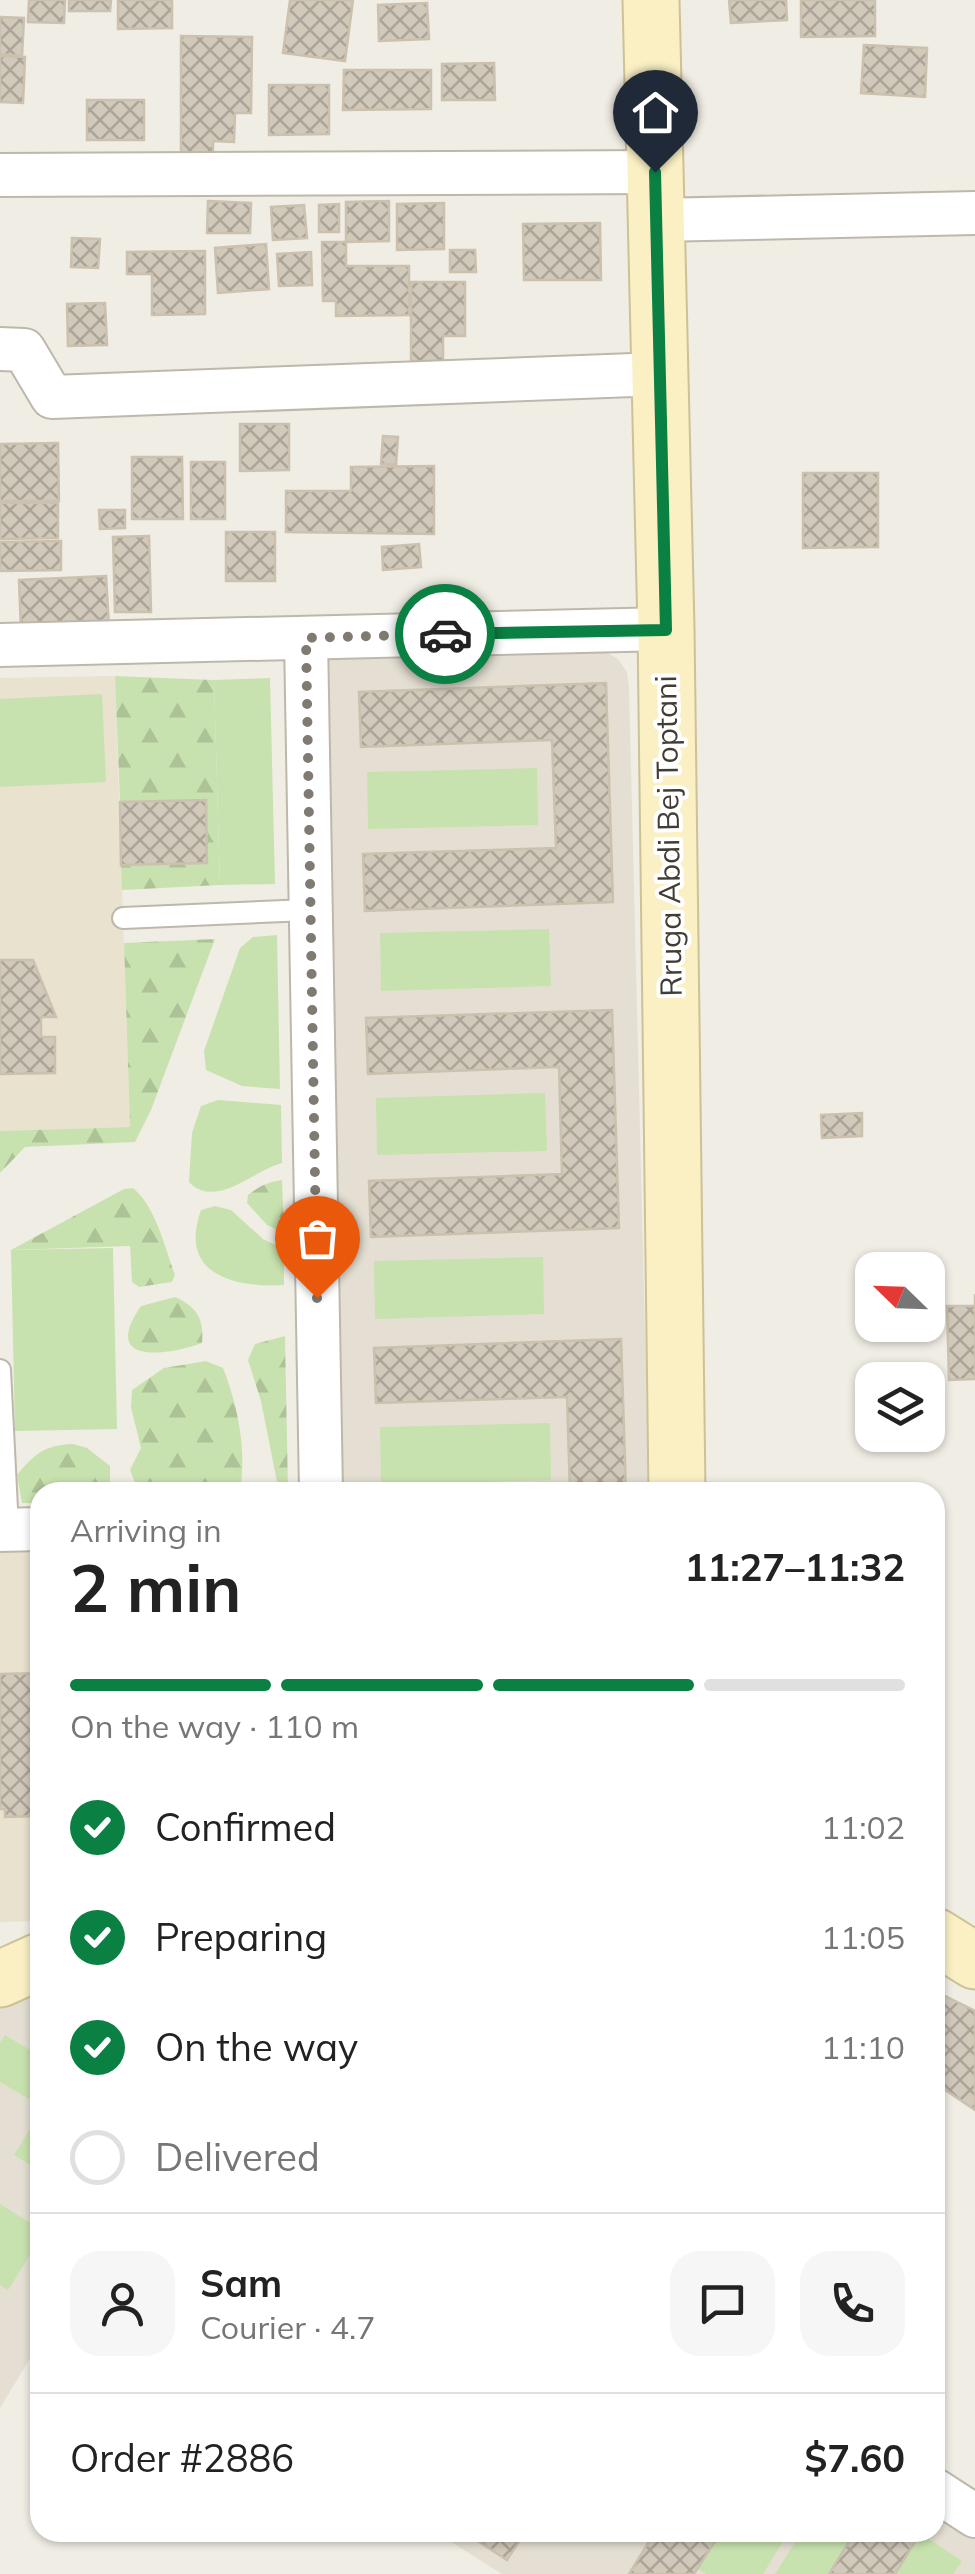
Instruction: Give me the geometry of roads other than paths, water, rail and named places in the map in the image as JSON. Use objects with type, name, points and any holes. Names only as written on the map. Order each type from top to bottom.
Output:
[{"type":"street","name":"Rruga Abdi Bej Toptani","points":[[651,0],[666,630],[677,1482]]},
{"type":"street","points":[[0,174],[656,196],[975,212]]},
{"type":"street","points":[[0,349],[24,350],[52,396],[660,374]]},
{"type":"street","points":[[0,645],[666,630]]},
{"type":"street","points":[[306,638],[321,1482]]},
{"type":"street","points":[[945,2496],[975,2516]]},
{"type":"lane","points":[[124,918],[308,910]]},
{"type":"lane","points":[[0,1370],[16,1529]]}]
